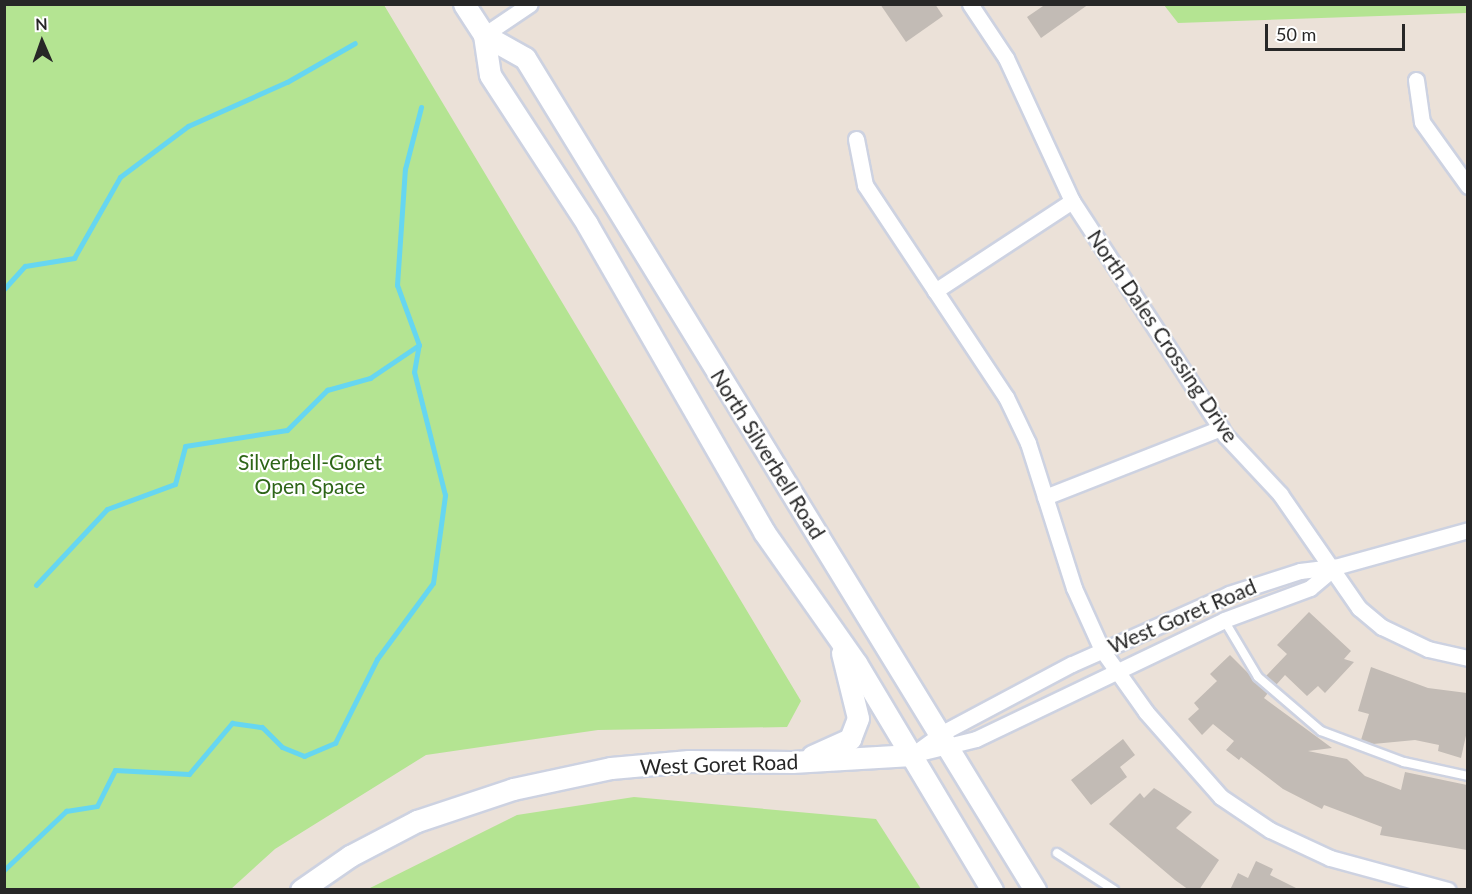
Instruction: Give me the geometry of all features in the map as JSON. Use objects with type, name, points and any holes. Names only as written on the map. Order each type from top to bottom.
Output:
[{"type":"main road","name":"North Silverbell Road","points":[[464,4],[484,35],[490,75],[587,224],[764,532],[838,638],[912,755],[992,890]]},
{"type":"main road","name":"North Silverbell Road","points":[[484,35],[525,58],[947,740],[1035,890]]},
{"type":"main road","points":[[792,762],[850,739],[858,718],[838,638]]},
{"type":"main road","name":"West Goret Road","points":[[300,890],[350,856],[417,821],[513,789],[611,768],[689,761],[792,762],[912,755]]},
{"type":"street","points":[[484,35],[530,4]]},
{"type":"street","name":"North Dales Crossing Drive","points":[[970,4],[1006,58],[1072,201],[1221,428],[1280,494],[1335,567],[1359,608],[1382,627],[1428,649],[1467,658]]},
{"type":"street","points":[[1416,80],[1422,122],[1467,186]]},
{"type":"street","points":[[856,139],[865,185],[1006,397],[1028,443],[1074,588],[1102,650],[1187,764],[1221,797],[1270,830],[1330,858],[1448,890]]},
{"type":"street","points":[[935,291],[1072,201]]},
{"type":"street","points":[[1045,496],[1221,428]]},
{"type":"street","name":"West Goret Road","points":[[947,740],[1102,650],[1229,594],[1300,571],[1335,567],[1467,530]]},
{"type":"street","name":"West Goret Road","points":[[912,755],[1116,670],[1224,620],[1310,588],[1335,567]]},
{"type":"lane","points":[[1224,620],[1258,677],[1321,731],[1404,762],[1467,776]]},
{"type":"lane","points":[[1057,853],[1114,890]]},
{"type":"green space","name":"Silverbell-Goret Open Space","points":[[5,4],[384,5],[801,701],[787,727],[598,730],[426,755],[275,849],[231,889],[5,889]]},
{"type":"green space","points":[[1467,4],[1467,13],[1178,23],[1164,5]]},
{"type":"green space","points":[[634,797],[876,819],[921,889],[368,889],[517,815]]},
{"type":"building","points":[[880,4],[935,4],[943,16],[906,42]]},
{"type":"building","points":[[1046,4],[1089,4],[1041,38],[1027,17]]},
{"type":"building","points":[[1309,612],[1351,651],[1344,659],[1354,662],[1325,693],[1318,686],[1307,696],[1285,675],[1276,685],[1266,676],[1287,654],[1277,645]]},
{"type":"building","points":[[1230,655],[1268,693],[1264,698],[1332,748],[1308,751],[1347,759],[1365,776],[1401,790],[1405,772],[1467,785],[1467,850],[1380,835],[1382,827],[1324,805],[1322,809],[1283,789],[1241,757],[1239,760],[1226,750],[1234,741],[1213,724],[1202,735],[1188,719],[1199,709],[1194,703],[1217,681],[1210,674]]},
{"type":"building","points":[[1371,667],[1428,688],[1467,693],[1467,731],[1461,758],[1438,751],[1439,745],[1415,740],[1373,744],[1361,740],[1369,714],[1358,711]]},
{"type":"building","points":[[1123,739],[1135,755],[1120,767],[1127,777],[1091,805],[1071,780]]},
{"type":"building","points":[[1154,788],[1192,812],[1176,828],[1219,860],[1199,890],[1189,890],[1175,880],[1109,824],[1140,793],[1144,798]]},
{"type":"building","points":[[1256,861],[1273,869],[1270,875],[1300,890],[1230,890],[1238,873],[1248,878]]},
{"type":"waterway","points":[[4,289],[25,266],[74,258],[120,177],[188,126],[287,82],[355,43]]},
{"type":"waterway","points":[[4,870],[66,811],[97,806],[115,770],[189,774],[232,723],[262,727],[282,747],[304,756],[335,743],[377,659],[433,583],[445,495],[414,372],[419,345],[397,285],[405,169],[421,107]]},
{"type":"waterway","points":[[36,585],[107,509],[175,484],[185,446],[287,430],[327,390],[370,378],[419,345]]}]
